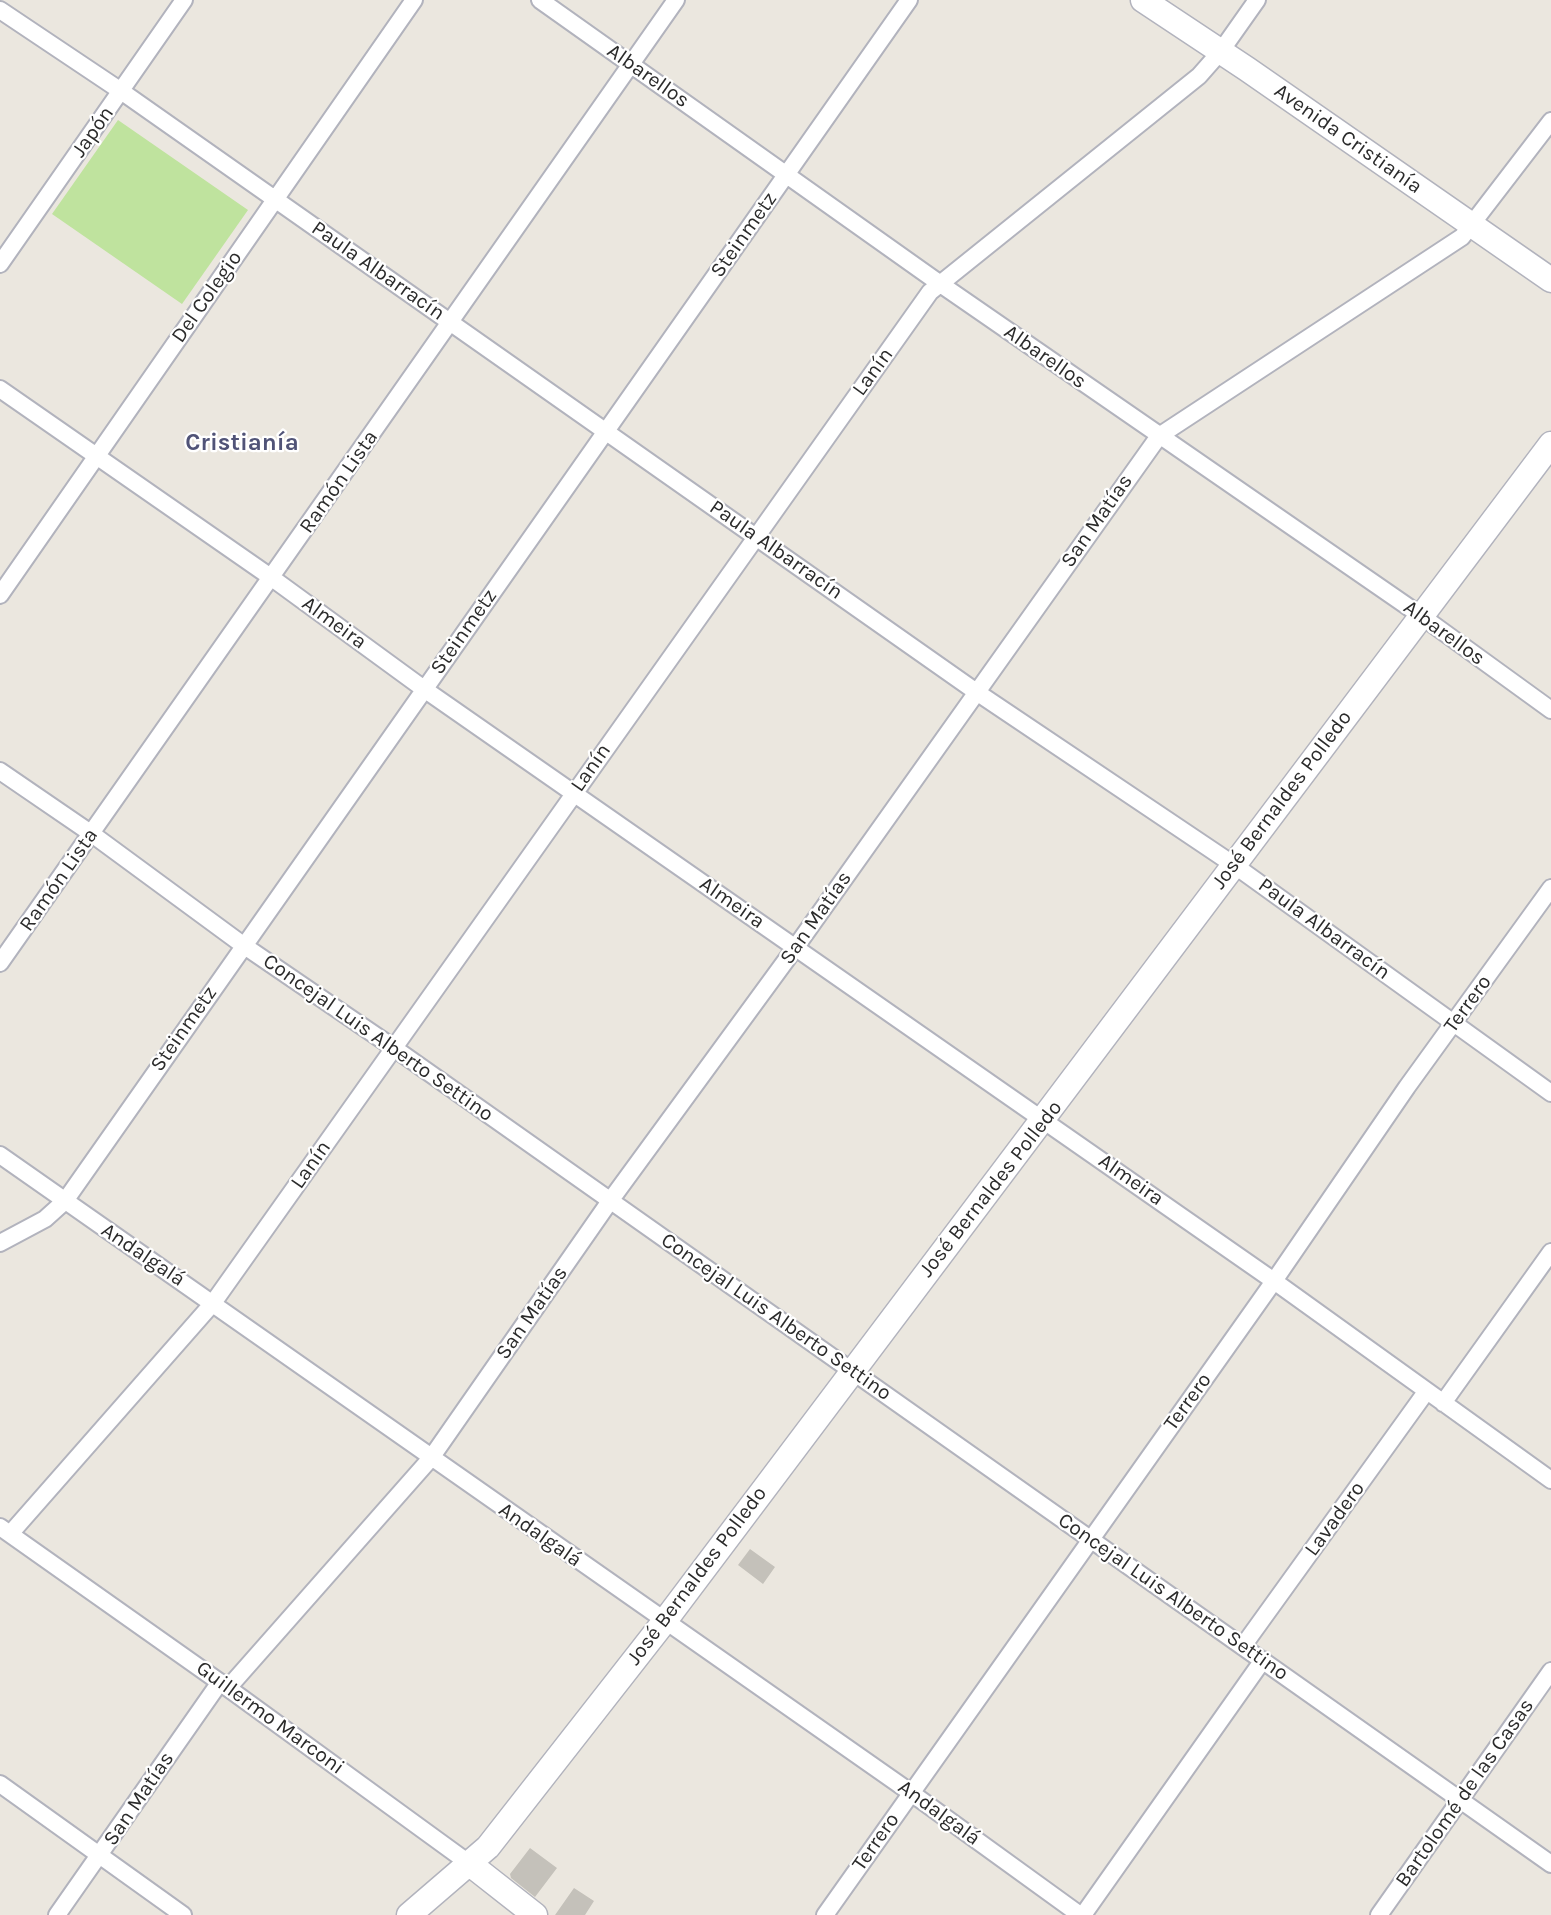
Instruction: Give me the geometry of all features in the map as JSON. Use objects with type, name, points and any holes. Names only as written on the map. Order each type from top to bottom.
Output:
[{"type":"main road","name":"Avenida Cristianía","points":[[1143,0],[1221,51],[1551,280]]},
{"type":"main road","name":"José Bernaldes Polledo","points":[[409,1915],[488,1847],[664,1622],[852,1370],[1045,1120],[1420,615],[1551,444]]},
{"type":"main road","name":"Guillermo Marconi","points":[[470,1864],[535,1915]]},
{"type":"street","name":"Japón","points":[[0,264],[184,0]]},
{"type":"street","name":"Del Colegio","points":[[0,595],[414,0]]},
{"type":"street","name":"Albarellos","points":[[540,0],[939,283],[1420,615],[1551,710]]},
{"type":"street","name":"Ramón Lista","points":[[0,963],[676,0]]},
{"type":"street","name":"Steinmetz","points":[[0,1243],[45,1219],[65,1201],[909,0]]},
{"type":"street","name":"Lanín","points":[[5,1531],[213,1303],[574,791],[939,283],[1199,76],[1221,51],[1257,0]]},
{"type":"street","name":"Paula Albarracín","points":[[0,10],[121,91],[975,692],[1234,865],[1551,1093]]},
{"type":"street","name":"San Matías","points":[[57,1915],[224,1685],[431,1458],[610,1201],[795,948],[1159,436],[1447,247],[1472,225],[1551,121]]},
{"type":"street","name":"Almeira","points":[[0,389],[272,578],[424,689],[574,791],[795,948],[1274,1281],[1551,1480]]},
{"type":"street","name":"Concejal Luis Alberto Settino","points":[[0,771],[92,834],[243,945],[394,1048],[1551,1864]]},
{"type":"street","name":"Terrero","points":[[825,1915],[1089,1539],[1274,1281],[1407,1087],[1455,1024],[1551,888]]},
{"type":"street","name":"Andalgalá","points":[[0,1155],[1082,1915]]},
{"type":"street","points":[[1443,1403],[1551,1252]]},
{"type":"street","name":"Lavadero","points":[[1244,1646],[1426,1392]]},
{"type":"street","name":"Guillermo Marconi","points":[[5,1531],[224,1685],[470,1864]]},
{"type":"street","points":[[1082,1915],[1263,1660]]},
{"type":"street","name":"Bartolomé de las Casas","points":[[1379,1915],[1551,1671]]},
{"type":"street","points":[[0,1784],[183,1915]]},
{"type":"green space","points":[[118,120],[248,210],[182,304],[52,214]]},
{"type":"building","points":[[750,1549],[775,1567],[763,1584],[738,1565]]},
{"type":"building","points":[[530,1848],[557,1868],[535,1897],[511,1878],[510,1874]]},
{"type":"building","points":[[574,1888],[594,1901],[585,1915],[555,1915]]},
{"type":"district","name":"Cristianía","points":[[242,443]]}]
